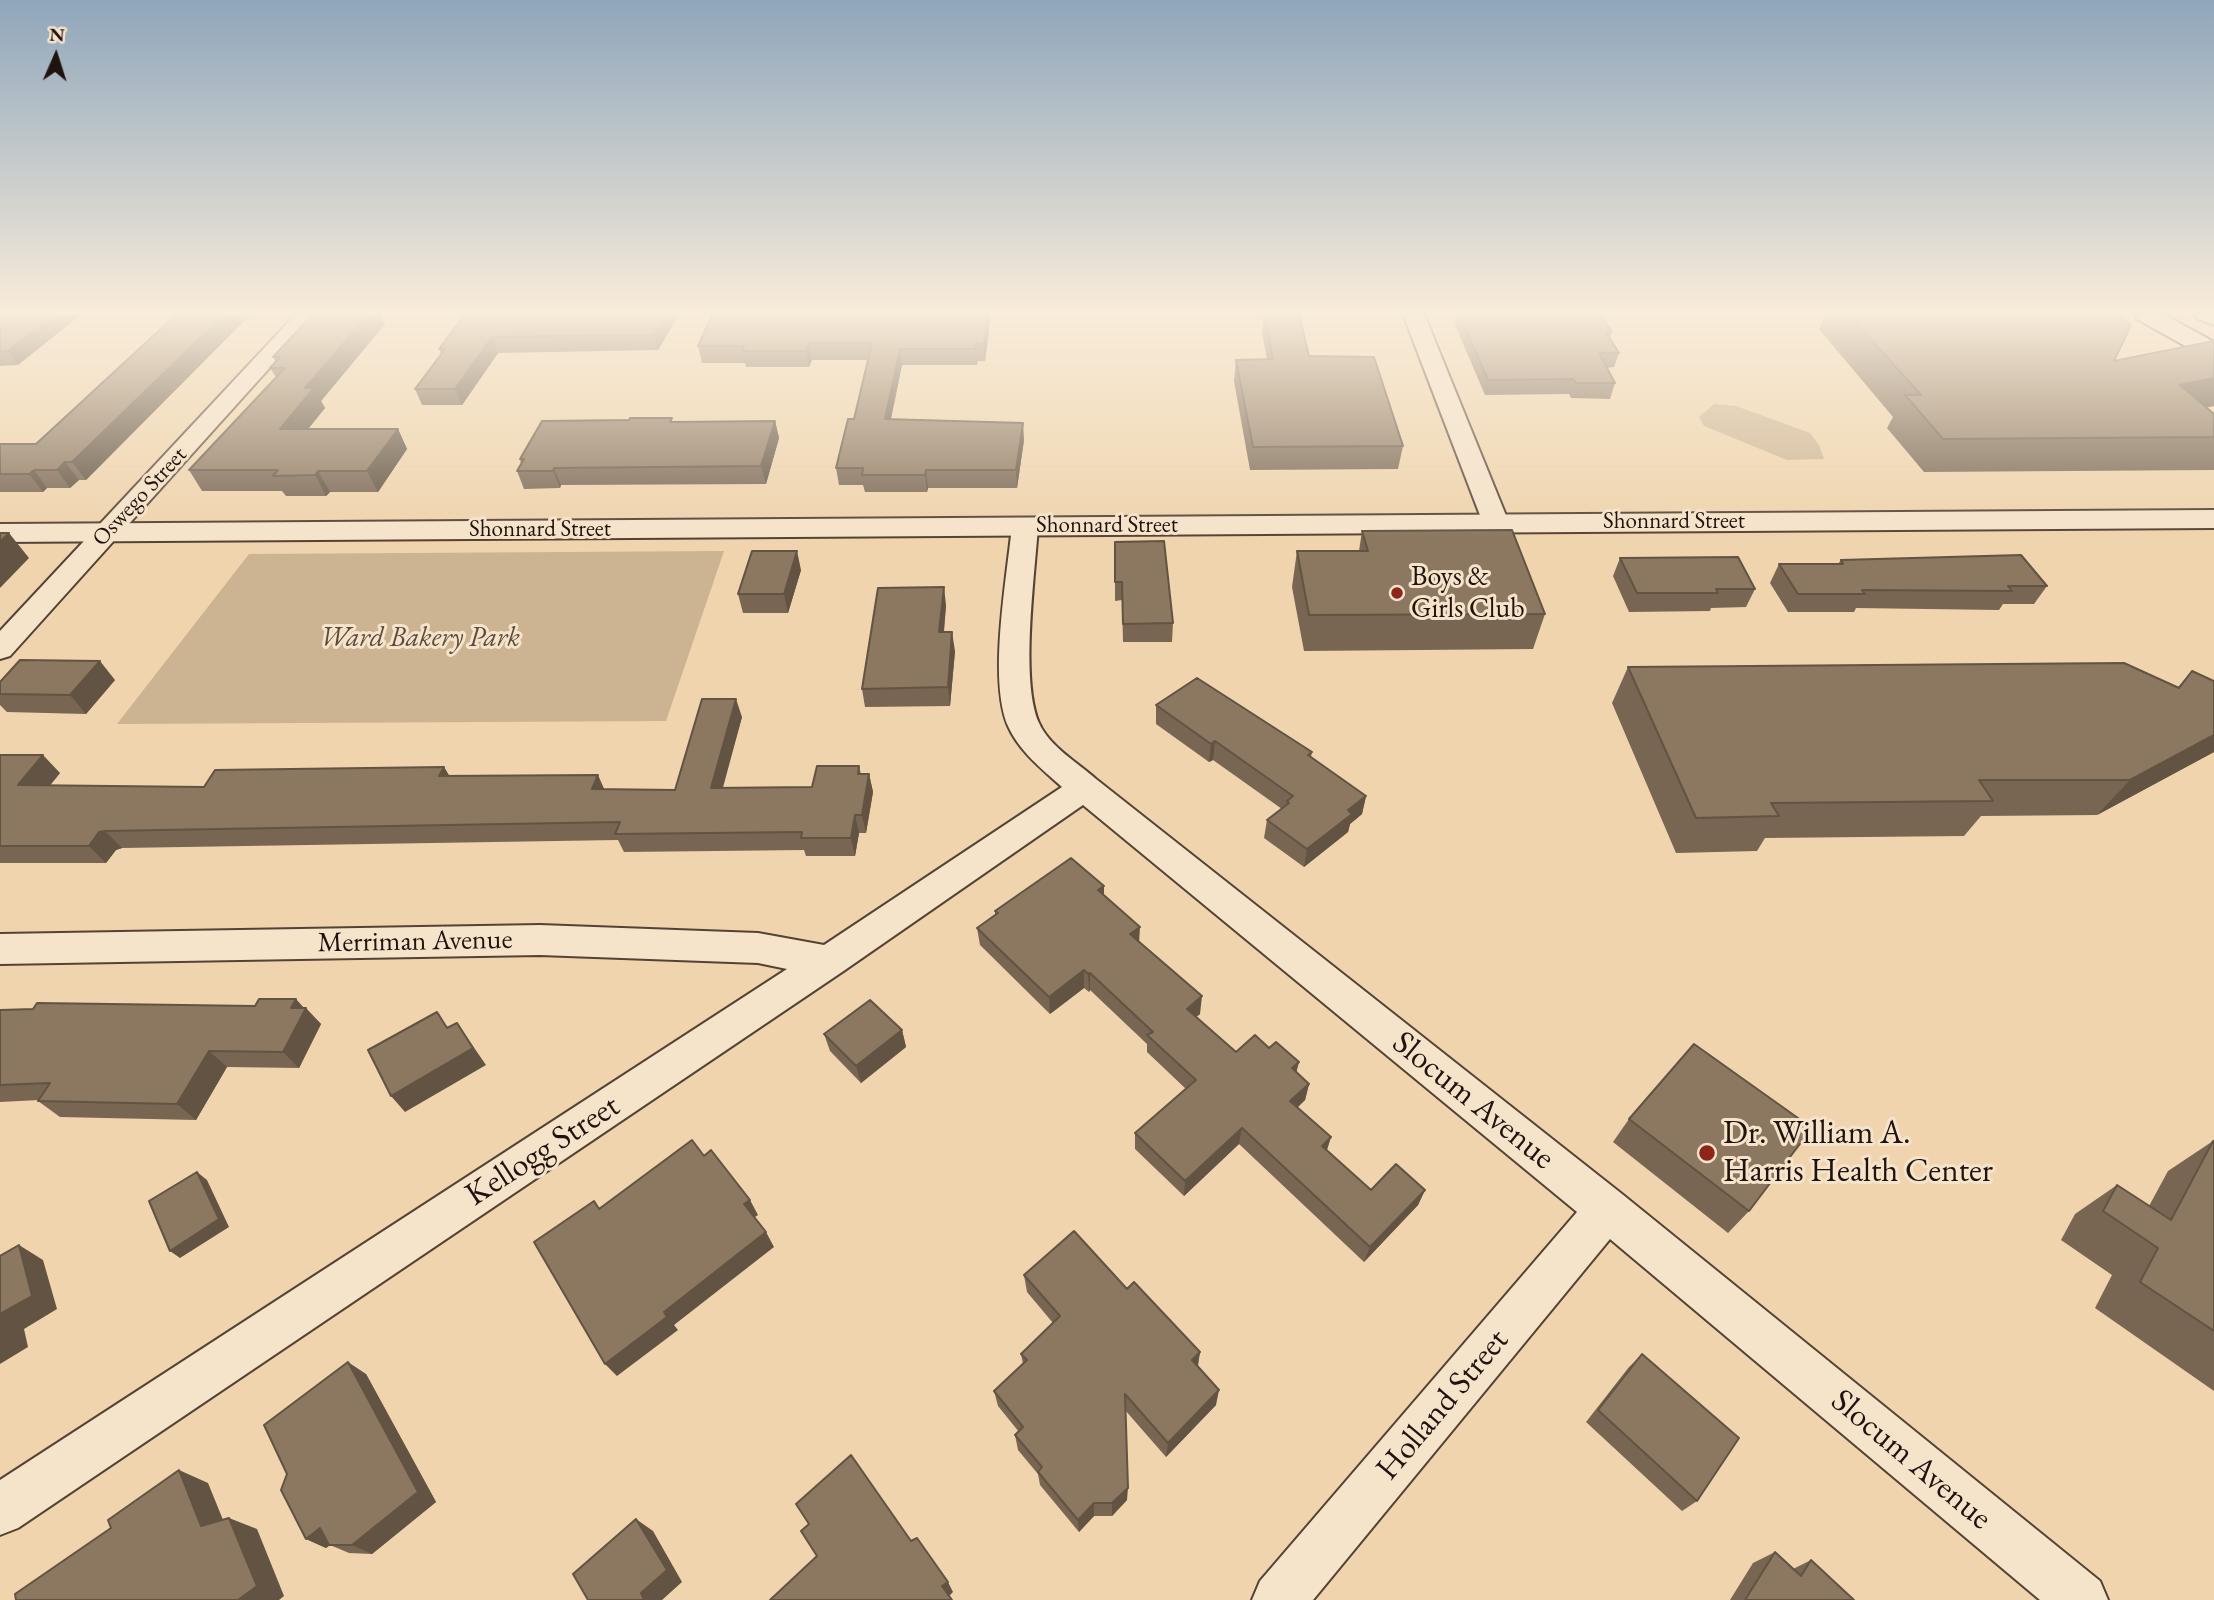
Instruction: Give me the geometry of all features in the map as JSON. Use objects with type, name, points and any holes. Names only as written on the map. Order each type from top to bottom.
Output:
[{"type":"street","name":"Oswego Street","points":[[0,649],[238,389]]},
{"type":"street","points":[[1443,389],[1496,523]]},
{"type":"street","name":"Shonnard Street","points":[[0,534],[2214,519]]},
{"type":"street","name":"Slocum Avenue","points":[[1025,526],[1016,664],[1017,702],[1023,725],[1042,750],[1084,788],[1607,1209],[2081,1600]]},
{"type":"street","name":"Kellogg Street","points":[[0,1510],[829,961],[1084,788]]},
{"type":"street","name":"Merriman Avenue","points":[[0,949],[540,940],[758,948],[829,961]]},
{"type":"street","name":"Holland Street","points":[[1279,1600],[1607,1209]]},
{"type":"green space","points":[[1714,404],[1736,406],[1810,433],[1819,445],[1824,459],[1787,460],[1704,426],[1699,417]]},
{"type":"green space","name":"Ward Bakery Park","points":[[724,551],[666,721],[117,724],[249,554]]},
{"type":"building","points":[[96,389],[148,389],[72,462],[65,462],[57,470],[0,474],[0,444],[36,444]]},
{"type":"building","points":[[266,389],[313,389],[280,429],[398,429],[367,471],[318,471],[315,475],[273,476],[278,470],[189,470]]},
{"type":"building","points":[[861,389],[892,389],[885,419],[1023,423],[1016,470],[926,470],[925,475],[862,475],[863,468],[836,468],[848,419],[854,419]]},
{"type":"building","points":[[1242,389],[1384,389],[1403,446],[1253,447]]},
{"type":"building","points":[[1915,389],[2184,389],[2214,414],[2214,437],[1943,439],[1905,395],[1921,395]]},
{"type":"building","points":[[672,418],[670,422],[775,421],[761,466],[554,468],[553,471],[517,471],[524,459],[520,459],[542,421]]},
{"type":"building","points":[[1512,530],[1545,614],[1309,615],[1297,551],[1368,551],[1362,531]]},
{"type":"building","points":[[0,533],[9,533],[0,542]]},
{"type":"building","points":[[1164,541],[1173,623],[1123,624],[1122,582],[1115,582],[1115,542]]},
{"type":"building","points":[[752,551],[797,551],[784,594],[738,594]]},
{"type":"building","points":[[2021,555],[2047,586],[2008,586],[2012,591],[1862,590],[1865,594],[1798,594],[1779,564],[1843,564],[1841,560]]},
{"type":"building","points":[[1738,557],[1755,589],[1716,589],[1718,593],[1637,593],[1620,558]]},
{"type":"building","points":[[944,587],[939,632],[952,632],[948,687],[862,689],[878,588]]},
{"type":"building","points":[[20,660],[100,661],[70,695],[0,694],[0,682]]},
{"type":"building","points":[[2124,663],[2179,688],[2192,671],[2214,681],[2214,735],[2130,780],[1979,780],[1993,801],[1771,803],[1779,816],[1696,818],[1628,667]]},
{"type":"building","points":[[1197,678],[1312,752],[1308,755],[1366,796],[1348,810],[1352,814],[1307,849],[1267,820],[1289,803],[1287,801],[1293,796],[1215,741],[1211,744],[1156,705]]},
{"type":"building","points":[[702,699],[736,699],[711,788],[812,787],[817,766],[859,766],[858,774],[869,774],[862,815],[855,815],[851,838],[801,838],[802,832],[615,834],[620,822],[105,831],[99,832],[89,846],[0,846],[0,755],[43,755],[18,785],[204,787],[215,770],[444,767],[439,776],[598,775],[592,789],[675,790]]},
{"type":"building","points":[[1071,858],[1104,886],[1098,890],[1140,927],[1130,934],[1202,996],[1187,1009],[1236,1052],[1255,1035],[1269,1048],[1276,1042],[1299,1062],[1292,1068],[1309,1084],[1290,1101],[1331,1137],[1322,1146],[1371,1190],[1396,1164],[1425,1190],[1370,1247],[1242,1128],[1185,1181],[1135,1133],[1196,1080],[1147,1035],[1153,1032],[1090,973],[1084,970],[1049,997],[977,928],[998,913],[995,911]]},
{"type":"building","points":[[259,999],[296,999],[291,1008],[306,1008],[283,1052],[209,1051],[177,1104],[38,1101],[50,1083],[0,1085],[0,1010],[33,1009],[37,1003],[255,1006]]},
{"type":"building","points":[[870,1000],[902,1030],[856,1066],[824,1034]]},
{"type":"building","points":[[437,1012],[447,1028],[457,1023],[473,1048],[391,1096],[368,1050]]},
{"type":"building","points":[[1694,1044],[1812,1128],[1749,1211],[1629,1119]]},
{"type":"building","points":[[692,1140],[704,1156],[711,1150],[750,1200],[744,1204],[766,1232],[664,1312],[667,1317],[605,1364],[534,1242],[594,1201],[599,1209]]},
{"type":"building","points":[[2213,1141],[2214,1331],[2140,1282],[2158,1248],[2103,1211],[2117,1185],[2171,1220]]},
{"type":"building","points":[[197,1172],[219,1219],[170,1251],[149,1201]]},
{"type":"building","points":[[1074,1231],[1127,1289],[1134,1282],[1200,1352],[1192,1360],[1219,1390],[1168,1443],[1125,1394],[1128,1488],[1112,1503],[1094,1503],[1078,1520],[1038,1472],[1042,1467],[1015,1435],[1023,1427],[994,1391],[1027,1360],[1021,1354],[1060,1316],[1024,1275]]},
{"type":"building","points":[[19,1245],[32,1296],[0,1314],[0,1256]]},
{"type":"building","points":[[1642,1354],[1739,1438],[1697,1501],[1598,1410]]},
{"type":"building","points":[[348,1362],[418,1492],[352,1545],[329,1545],[320,1528],[306,1539],[281,1490],[287,1474],[264,1425]]},
{"type":"building","points":[[851,1455],[911,1541],[917,1538],[948,1582],[942,1586],[952,1600],[770,1600],[817,1556],[801,1531],[809,1524],[796,1504]]},
{"type":"building","points":[[179,1470],[201,1526],[229,1518],[257,1586],[238,1600],[16,1600],[15,1594],[111,1528],[108,1520]]},
{"type":"building","points":[[636,1519],[667,1570],[641,1593],[644,1600],[588,1600],[573,1574]]},
{"type":"building","points":[[1775,1552],[1801,1576],[1811,1560],[1854,1600],[1745,1600]]},
{"type":"place","name":"Boys & Girls Club","points":[[1397,593]]},
{"type":"place","name":"Dr. William A. Harris Health Center","points":[[1707,1153]]}]
